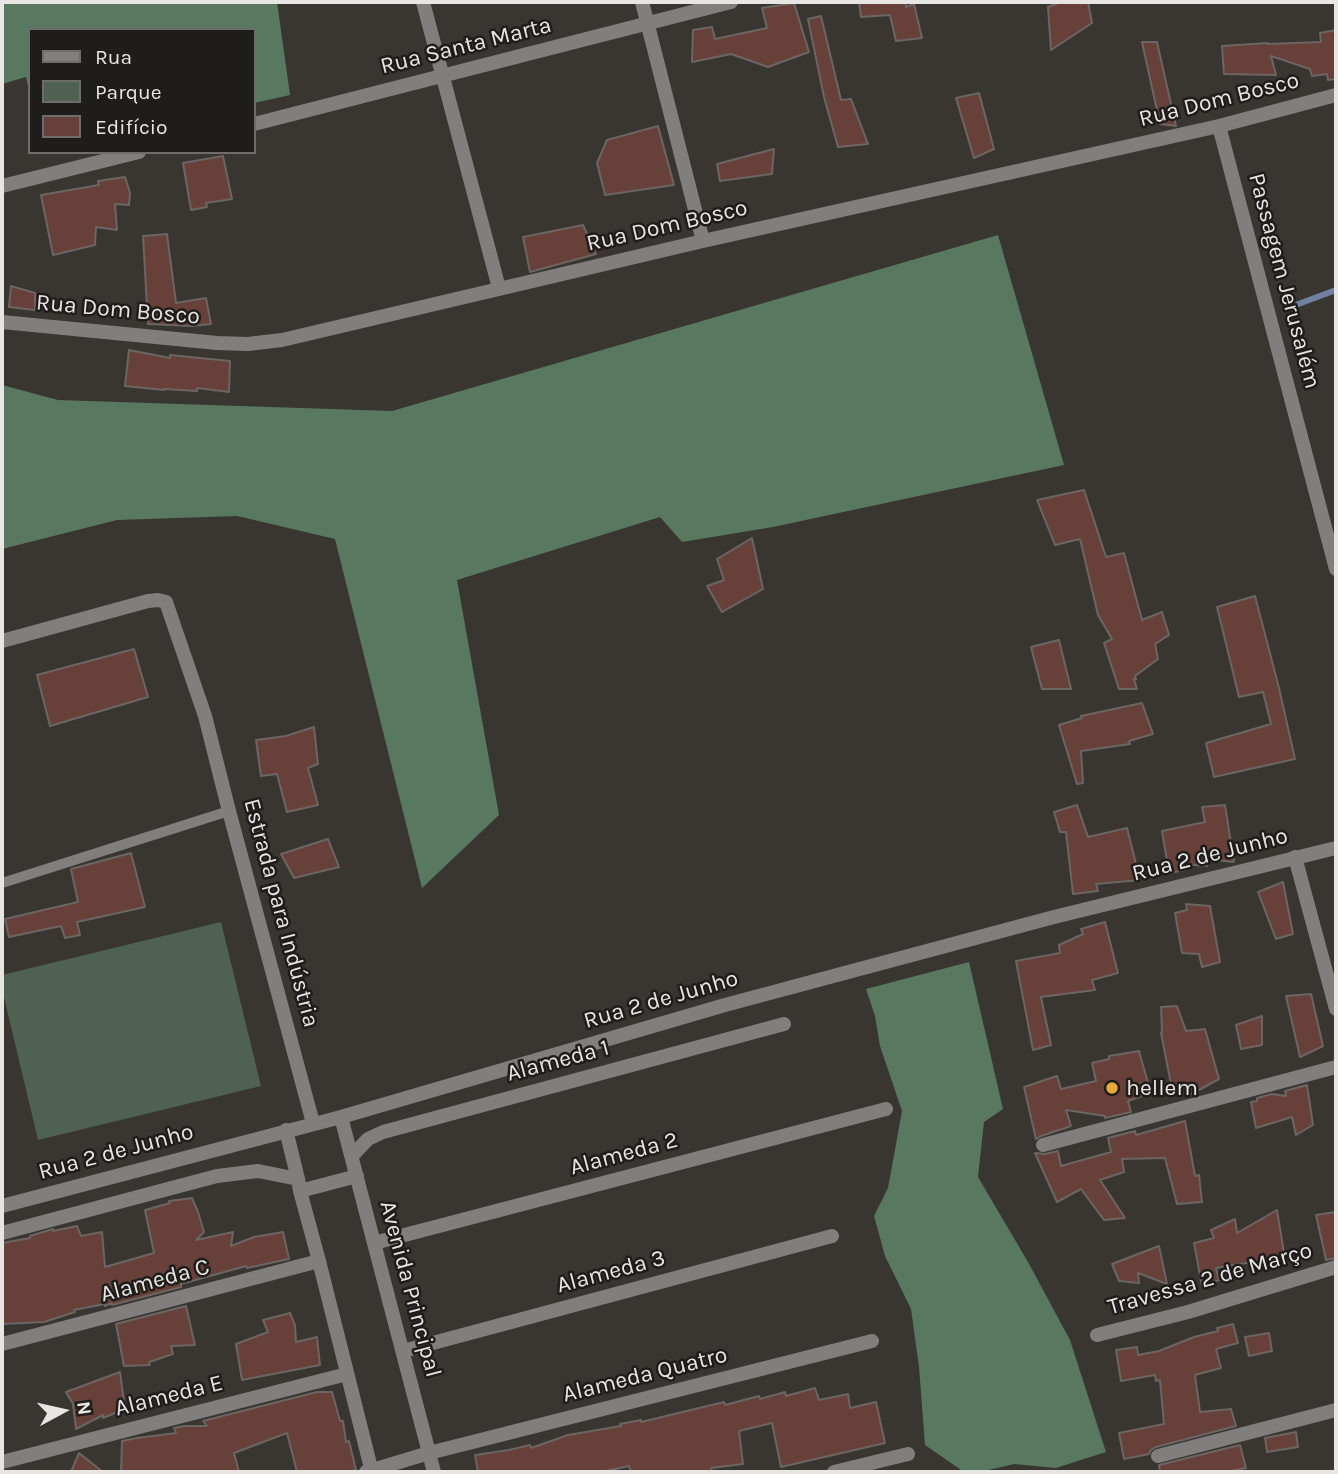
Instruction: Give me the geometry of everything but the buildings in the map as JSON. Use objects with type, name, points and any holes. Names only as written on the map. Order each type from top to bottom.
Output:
[{"type":"street","points":[[423,2],[499,288]]},
{"type":"street","points":[[642,2],[704,241]]},
{"type":"street","name":"Rua Santa Marta","points":[[256,123],[731,2]]},
{"type":"street","name":"Rua Dom Bosco","points":[[2,322],[248,344],[282,340],[704,241],[1219,126],[1336,95]]},
{"type":"street","name":"Passagem Jerusalém","points":[[1219,126],[1336,569]]},
{"type":"street","points":[[2,186],[131,154]]},
{"type":"street","name":"Estrada para Indústria","points":[[2,642],[148,601],[166,602],[205,716],[313,1123]]},
{"type":"street","name":"Rua 2 de Junho","points":[[2,1204],[341,1116],[725,1005],[1054,917],[1336,848]]},
{"type":"street","points":[[1295,857],[1336,1009]]},
{"type":"street","name":"Alameda 1","points":[[352,1156],[368,1139],[383,1132],[784,1024]]},
{"type":"street","points":[[1043,1144],[1336,1067]]},
{"type":"street","name":"Alameda 2","points":[[374,1243],[886,1109]]},
{"type":"street","name":"Avenida Principal","points":[[341,1116],[434,1472]]},
{"type":"street","points":[[286,1130],[370,1472]]},
{"type":"street","points":[[2,1233],[217,1176],[258,1171],[299,1185],[357,1176]]},
{"type":"street","name":"Alameda 3","points":[[402,1351],[832,1236]]},
{"type":"street","name":"Alameda C","points":[[2,1344],[319,1261]]},
{"type":"street","name":"Travessa 2 de Março","points":[[1097,1335],[1188,1312],[1336,1267]]},
{"type":"street","name":"Alameda Quatro","points":[[370,1472],[429,1454],[872,1341]]},
{"type":"street","name":"Alameda E","points":[[2,1462],[347,1374]]},
{"type":"street","points":[[1158,1456],[1336,1410]]},
{"type":"street","points":[[834,1472],[908,1454]]},
{"type":"lane","points":[[2,883],[229,811]]},
{"type":"green space","points":[[2,2],[277,2],[290,95],[256,103],[256,28],[28,28],[28,86],[26,77],[2,84]]},
{"type":"green space","points":[[998,235],[1064,465],[773,527],[682,542],[660,517],[457,580],[499,815],[422,888],[335,539],[237,516],[117,520],[2,549],[2,385],[58,400],[392,411]]},
{"type":"green space","points":[[221,922],[261,1086],[38,1140],[2,989],[2,975]]},
{"type":"green space","points":[[969,962],[1003,1109],[984,1122],[978,1177],[1070,1340],[1106,1452],[1056,1468],[1014,1464],[980,1472],[964,1472],[925,1445],[911,1309],[885,1256],[874,1216],[888,1188],[902,1111],[880,1046],[875,1016],[866,989]]},
{"type":"waterway","points":[[1293,306],[1336,290]]},
{"type":"place","name":"hellem","points":[[1112,1088]]}]
